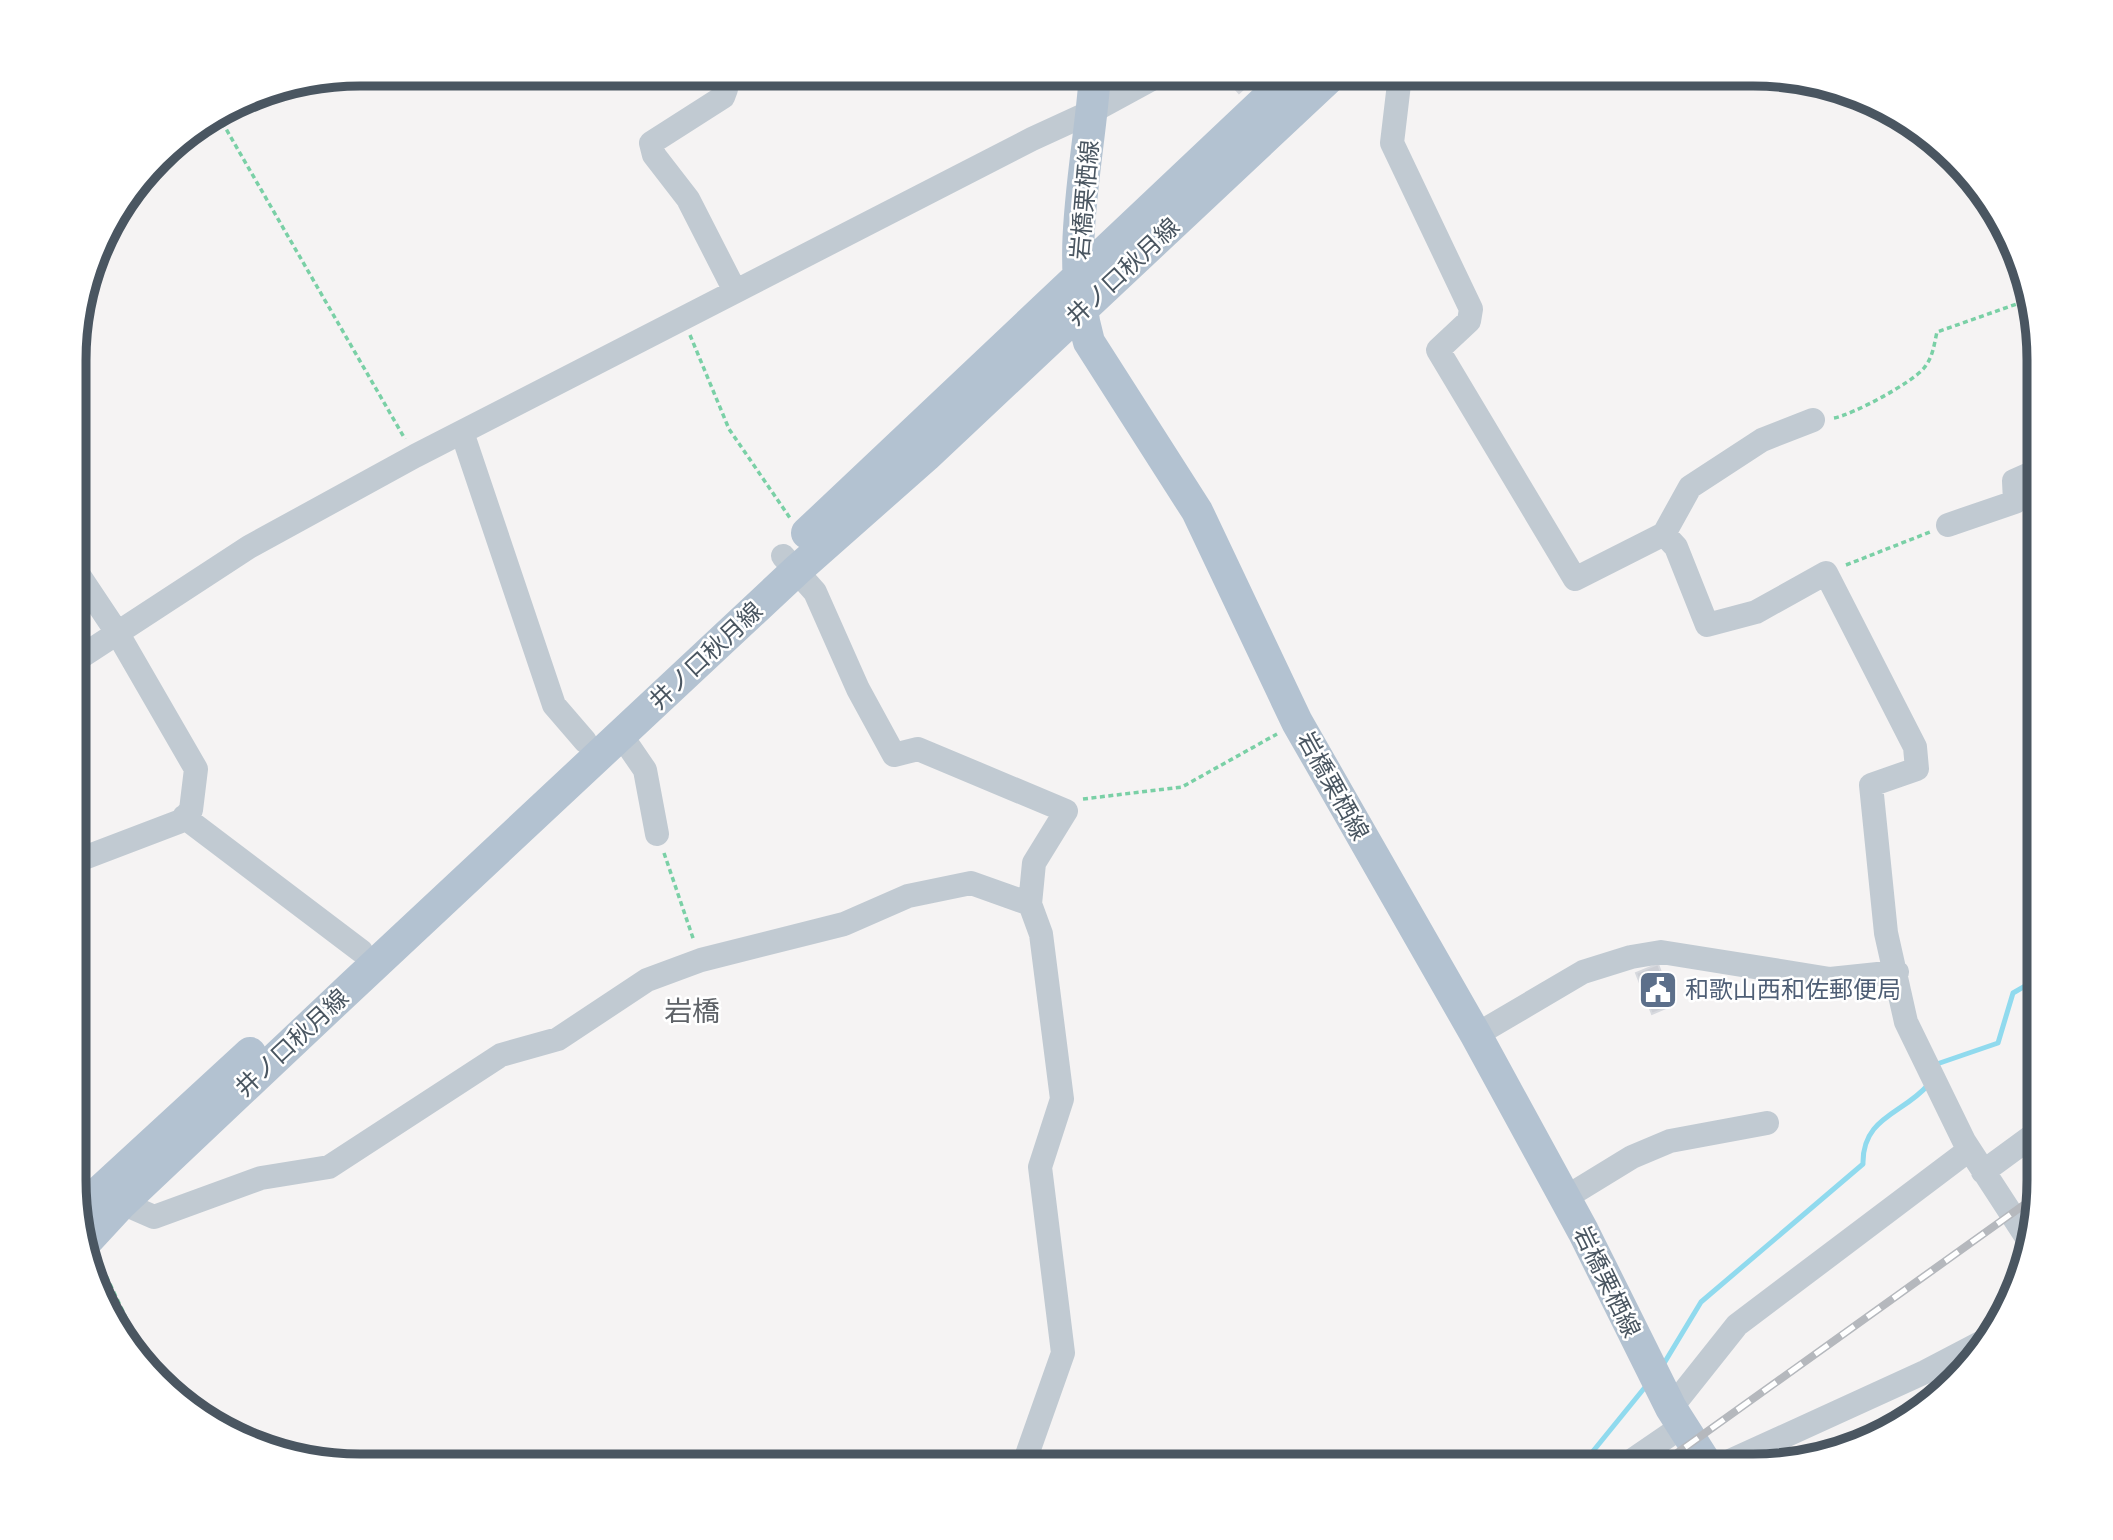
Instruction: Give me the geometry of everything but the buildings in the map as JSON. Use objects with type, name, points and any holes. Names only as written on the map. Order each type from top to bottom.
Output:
[{"type":"main road","name":"岩橋栗栖線","points":[[1094,86],[1077,251],[1081,312],[1089,342],[1197,511],[1297,722],[1476,1035],[1565,1198],[1676,1418],[1700,1454]]},
{"type":"main road","name":"井ノ口秋月線","points":[[89,1224],[122,1203],[621,735],[795,554],[1280,86]]},
{"type":"main road","name":"井ノ口秋月線","points":[[89,1223],[361,951],[585,741],[795,554],[926,456],[1320,86]]},
{"type":"street","points":[[726,86],[723,97],[651,143],[654,155],[688,199],[735,291]]},
{"type":"street","points":[[86,654],[249,547],[415,456],[1139,86]]},
{"type":"street","points":[[1399,86],[1392,143],[1471,309],[1469,321],[1438,350],[1574,579],[1664,534],[1690,487],[1762,440],[1812,420]]},
{"type":"street","points":[[462,432],[554,705],[585,741]]},
{"type":"street","points":[[1948,525],[2015,502],[2014,481],[2027,475]]},
{"type":"street","points":[[1664,534],[1676,547],[1707,625],[1756,612],[1826,573],[1915,747],[1917,769],[1871,785],[1886,933],[1906,1021],[1969,1150],[2022,1231]]},
{"type":"street","points":[[795,554],[858,689],[894,755],[918,749],[1066,811],[1034,863],[1030,904],[1041,934],[1062,1099],[1041,1167],[1063,1353],[1027,1454]]},
{"type":"street","points":[[86,586],[118,634],[196,769],[191,810],[184,817],[86,857]]},
{"type":"street","points":[[621,735],[645,770],[657,834]]},
{"type":"street","points":[[184,817],[361,951]]},
{"type":"street","points":[[122,1203],[154,1217],[261,1178],[329,1167],[502,1055],[558,1039],[647,980],[701,960],[844,924],[908,895],[971,883],[1030,904]]},
{"type":"street","points":[[1476,1035],[1583,972],[1631,957],[1661,952],[1830,979],[1897,972]]},
{"type":"street","points":[[1565,1198],[1632,1157],[1670,1141],[1767,1123]]},
{"type":"street","points":[[1983,1172],[2027,1140]]},
{"type":"street","points":[[1637,1454],[1676,1418],[1737,1325],[1969,1150]]},
{"type":"street","points":[[1744,1454],[1925,1372],[1970,1349]]},
{"type":"path","points":[[222,123],[415,456]]},
{"type":"path","points":[[1812,420],[1838,418],[1904,384],[1923,370],[1932,356],[1937,332],[2021,302]]},
{"type":"path","points":[[683,318],[729,429],[795,554]]},
{"type":"path","points":[[1826,573],[1948,525]]},
{"type":"path","points":[[1066,811],[1084,798],[1182,787],[1297,722]]},
{"type":"path","points":[[657,834],[701,960]]},
{"type":"path","points":[[96,1254],[135,1337]]},
{"type":"waterway","points":[[1934,1065],[1998,1043],[2013,993],[2027,985]]},
{"type":"waterway","points":[[1663,1365],[1701,1302],[1863,1164],[1864,1148],[1877,1126],[1928,1085]]},
{"type":"waterway","points":[[1591,1454],[1646,1386]]},
{"type":"railway","points":[[1676,1454],[2026,1203]]},
{"type":"place","name":"和歌山西和佐郵便局","points":[[1658,990]]},
{"type":"district","name":"岩橋","points":[[692,1011]]}]
